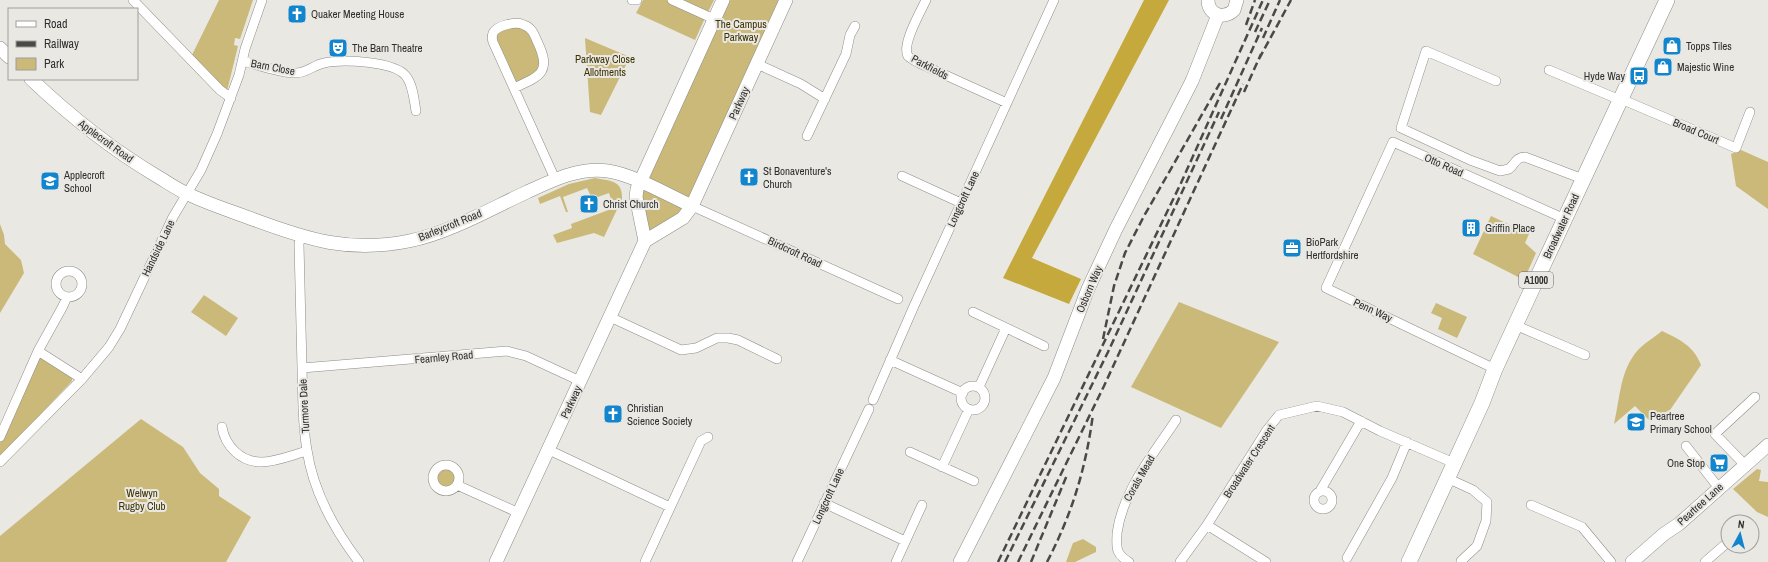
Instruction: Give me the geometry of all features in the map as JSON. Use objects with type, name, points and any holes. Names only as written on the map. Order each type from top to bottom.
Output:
[{"type":"main road","name":"Broadwater Road","points":[[1409,562],[1482,403],[1495,369],[1515,325],[1667,0]]},
{"type":"street","points":[[133,0],[220,90],[232,98]]},
{"type":"street","name":"Handside Lane","points":[[0,462],[82,379],[109,347],[120,329],[167,229],[201,170],[232,98],[247,43],[262,0]]},
{"type":"street","points":[[632,0],[637,0]]},
{"type":"street","points":[[672,0],[714,19]]},
{"type":"street","points":[[645,241],[636,197],[640,182],[723,0]]},
{"type":"street","name":"Parkway","points":[[496,562],[645,241],[683,218],[692,206],[786,0]]},
{"type":"street","name":"Parkfields","points":[[926,0],[909,38],[906,50],[908,56],[921,64],[1007,104]]},
{"type":"street","name":"Longcroft Lane","points":[[873,400],[1054,0]]},
{"type":"street","points":[[1208,0],[1211,10],[1222,16],[1231,13],[1236,6],[1237,0]]},
{"type":"street","name":"Osborn Way","points":[[960,562],[1054,378],[1088,289],[1116,229],[1192,81],[1218,15]]},
{"type":"street","points":[[514,88],[534,80],[543,70],[544,65],[543,54],[532,30],[517,22],[496,30],[492,36],[493,42],[555,179]]},
{"type":"street","points":[[806,136],[846,54],[850,35],[855,26]]},
{"type":"street","points":[[0,48],[8,56]]},
{"type":"street","points":[[1496,81],[1426,52],[1401,128],[1470,160],[1500,171],[1509,169],[1516,159],[1525,157],[1583,179]]},
{"type":"street","name":"Barn Close","points":[[242,61],[293,73],[304,72],[318,65],[335,62],[392,66],[402,72],[408,80],[416,111]]},
{"type":"street","points":[[757,64],[801,84],[825,99]]},
{"type":"street","points":[[1549,70],[1620,99]]},
{"type":"street","name":"Applecroft Road","points":[[31,80],[59,105],[114,148],[187,194]]},
{"type":"street","name":"Broad Court","points":[[1620,99],[1736,148],[1750,112]]},
{"type":"street","name":"Otto Road","points":[[1361,212],[1393,142],[1565,219]]},
{"type":"street","name":"Barleycroft Road","points":[[187,194],[301,236],[326,242],[363,246],[384,245],[410,241],[454,225],[555,179],[573,173],[598,170],[616,173],[640,182]]},
{"type":"street","points":[[902,176],[961,203]]},
{"type":"street","points":[[640,182],[692,206]]},
{"type":"street","name":"Birdcroft Road","points":[[692,206],[898,299]]},
{"type":"street","name":"Penn Way","points":[[1361,212],[1326,288],[1495,369]]},
{"type":"street","name":"Turmore Dale","points":[[301,236],[299,244],[303,412],[307,451],[314,479],[327,512],[345,544],[359,562]]},
{"type":"street","points":[[0,437],[38,351],[67,297]]},
{"type":"street","points":[[973,312],[1044,346]]},
{"type":"street","points":[[610,317],[681,350],[696,348],[717,338],[728,338],[738,340],[777,359]]},
{"type":"street","points":[[1515,325],[1585,355]]},
{"type":"street","points":[[979,387],[1006,328]]},
{"type":"street","points":[[38,351],[82,379]]},
{"type":"street","name":"Fearnley Road","points":[[302,368],[507,352],[526,356],[580,381]]},
{"type":"street","points":[[890,360],[963,393]]},
{"type":"street","points":[[969,409],[962,400],[963,393],[968,387],[979,387]]},
{"type":"street","points":[[969,409],[977,409],[983,405],[985,397],[984,393],[979,387]]},
{"type":"street","points":[[1745,465],[1716,434],[1755,397]]},
{"type":"street","name":"Broadwater Crescent","points":[[1180,562],[1207,525],[1267,430],[1279,416],[1317,406],[1343,412],[1454,463]]},
{"type":"street","name":"Longcroft Lane","points":[[797,562],[869,409]]},
{"type":"street","points":[[942,466],[969,409]]},
{"type":"street","name":"Corals Mead","points":[[1129,562],[1122,557],[1117,548],[1122,511],[1134,483],[1176,420]]},
{"type":"street","points":[[1320,492],[1360,421]]},
{"type":"street","points":[[222,427],[226,439],[233,450],[253,461],[268,461],[307,451]]},
{"type":"street","points":[[645,562],[701,441],[708,437]]},
{"type":"street","points":[[1347,558],[1392,478],[1407,442]]},
{"type":"street","name":"Peartree Lane","points":[[1635,561],[1768,445]]},
{"type":"street","points":[[1686,446],[1718,488]]},
{"type":"street","points":[[549,450],[670,507]]},
{"type":"street","points":[[910,452],[974,482]]},
{"type":"street","points":[[1447,478],[1473,490],[1487,502],[1486,521],[1478,546],[1461,561]]},
{"type":"street","points":[[458,485],[519,513]]},
{"type":"street","points":[[824,503],[905,541]]},
{"type":"street","points":[[896,562],[922,505]]},
{"type":"street","points":[[1531,505],[1582,527],[1612,562]]},
{"type":"street","points":[[1207,525],[1266,562]]},
{"type":"street","points":[[1705,562],[1720,549]]},
{"type":"green space","points":[[219,0],[253,0],[240,39],[235,38],[234,45],[238,46],[227,91],[191,57]]},
{"type":"green space","points":[[643,0],[668,0],[705,18],[695,40],[636,13]]},
{"type":"green space","points":[[676,0],[714,0],[708,12]]},
{"type":"green space","name":"The Campus Parkway","points":[[727,0],[783,0],[690,197],[687,198],[649,178]]},
{"type":"green space","points":[[512,26],[526,29],[541,55],[537,73],[519,81],[515,81],[496,42],[498,32]]},
{"type":"green space","name":"Parkway Close Allotments","points":[[585,38],[630,57],[601,115],[590,112]]},
{"type":"green space","points":[[1741,150],[1768,162],[1768,209],[1736,186],[1731,154]]},
{"type":"green space","points":[[595,178],[614,182],[618,185],[622,193],[622,199],[604,237],[594,233],[557,243],[553,235],[572,228],[571,224],[614,208],[609,193],[592,199],[587,188],[563,197],[568,212],[566,212],[560,196],[540,204],[538,198],[569,184]]},
{"type":"green space","points":[[646,189],[682,206],[683,212],[649,232],[641,193]]},
{"type":"green space","points":[[1491,216],[1529,234],[1525,243],[1536,253],[1524,280],[1473,254]]},
{"type":"green space","points":[[0,224],[4,235],[5,244],[21,260],[24,273],[0,313]]},
{"type":"green space","points":[[204,295],[238,318],[226,336],[191,312]]},
{"type":"green space","points":[[1179,302],[1279,342],[1221,428],[1131,387]]},
{"type":"green space","points":[[1436,303],[1467,317],[1457,338],[1438,329],[1442,318],[1431,313]]},
{"type":"green space","points":[[1662,331],[1680,340],[1690,348],[1698,358],[1701,365],[1670,410],[1649,420],[1635,406],[1614,424],[1622,381],[1628,365],[1638,350]]},
{"type":"green space","points":[[36,359],[45,359],[72,376],[72,381],[0,457],[0,442]]},
{"type":"green space","name":"Welwyn Rugby Club","points":[[141,419],[183,447],[200,473],[219,489],[219,496],[251,517],[226,562],[0,562],[0,536]]},
{"type":"green space","points":[[446,467],[454,470],[457,478],[454,486],[446,489],[438,486],[435,478],[438,470]]},
{"type":"green space","points":[[1757,469],[1761,470],[1759,481],[1768,482],[1768,517],[1757,512],[1733,489]]},
{"type":"green space","points":[[1083,539],[1096,547],[1096,552],[1075,562],[1066,562],[1073,543]]},
{"type":"shaded area","points":[[1144,0],[1169,0],[1032,258],[1081,279],[1069,304],[1003,278]]},
{"type":"railway","points":[[1246,25],[1255,0]]},
{"type":"railway","points":[[998,562],[1181,183],[1263,0]]},
{"type":"railway","points":[[1255,32],[1270,0]]},
{"type":"railway","points":[[1263,38],[1280,0]]},
{"type":"railway","points":[[1259,59],[1291,0]]},
{"type":"railway","points":[[1221,119],[1262,28]]},
{"type":"railway","points":[[1244,92],[1261,54]]},
{"type":"railway","points":[[1103,339],[1114,286],[1125,253],[1144,216],[1220,83]]},
{"type":"railway","points":[[1018,562],[1104,386],[1243,84]]},
{"type":"railway","points":[[1005,562],[1108,352],[1219,112]]},
{"type":"railway","points":[[1047,562],[1064,526],[1077,490],[1093,414]]},
{"type":"railway","points":[[1031,562],[1067,475]]},
{"type":"place","name":"Quaker Meeting House","points":[[297,14]]},
{"type":"place","name":"Topps Tiles","points":[[1672,46]]},
{"type":"place","name":"The Barn Theatre","points":[[338,48]]},
{"type":"place","name":"Majestic Wine","points":[[1663,67]]},
{"type":"place","name":"Hyde Way","points":[[1639,76]]},
{"type":"place","name":"St Bonaventure's Church","points":[[749,177]]},
{"type":"place","name":"Applecroft School","points":[[50,181]]},
{"type":"place","name":"Christ Church","points":[[589,204]]},
{"type":"place","name":"Griffin Place","points":[[1471,228]]},
{"type":"place","name":"BioPark Hertfordshire","points":[[1292,248]]},
{"type":"place","name":"Christian Science Society","points":[[613,414]]},
{"type":"place","name":"Peartree Primary School","points":[[1636,422]]},
{"type":"place","name":"One Stop","points":[[1719,463]]}]
